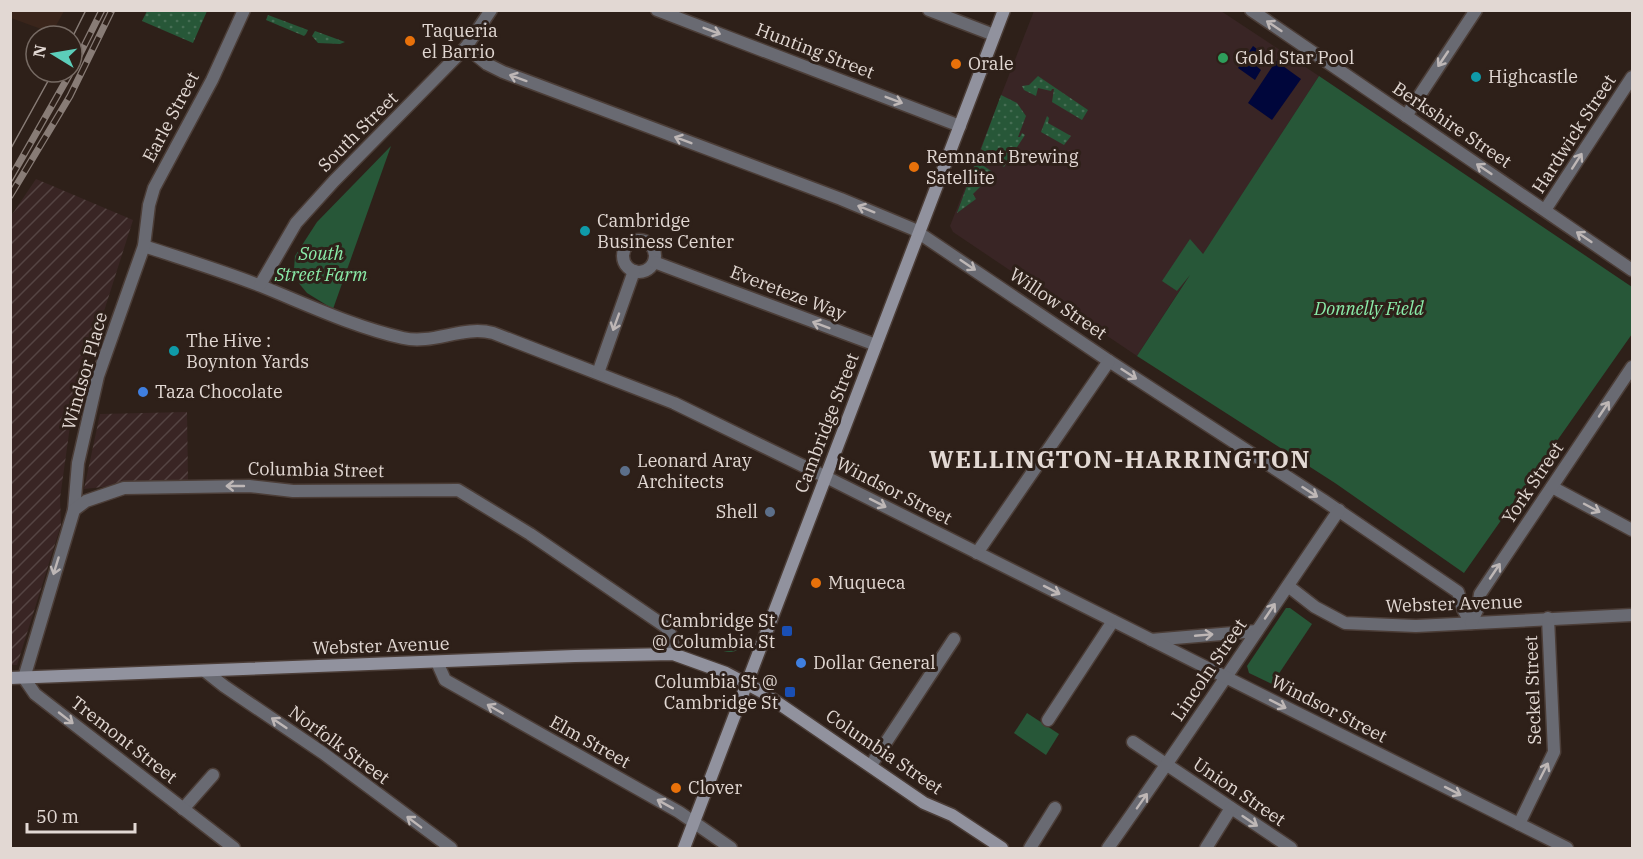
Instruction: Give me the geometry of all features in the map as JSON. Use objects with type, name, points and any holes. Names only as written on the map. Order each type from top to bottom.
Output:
[{"type":"main road","name":"Cambridge Street","points":[[684,849],[1004,10]]},
{"type":"main road","name":"Webster Avenue","points":[[10,678],[673,654],[747,684]]},
{"type":"main road","name":"Columbia Street","points":[[747,684],[929,806],[951,815],[1002,849]]},
{"type":"street","name":"Earle Street","points":[[144,246],[153,188],[221,61],[244,10]]},
{"type":"street","name":"South Street","points":[[260,285],[288,236],[314,202],[466,47],[491,10]]},
{"type":"street","name":"Hunting Street","points":[[657,10],[960,126]]},
{"type":"street","points":[[929,10],[994,35]]},
{"type":"street","name":"Berkshire Street","points":[[1251,10],[1632,270]]},
{"type":"street","points":[[1407,116],[1476,10]]},
{"type":"street","name":"Willow Street","points":[[466,47],[497,70],[841,199],[919,232],[1109,361],[1339,510],[1458,591],[1463,609],[1471,623]]},
{"type":"street","name":"Hardwick Street","points":[[1545,210],[1632,78]]},
{"type":"street","points":[[645,241],[654,250],[654,262],[646,271],[634,271],[625,263],[625,250],[633,242],[645,241]]},
{"type":"street","name":"Windsor Street","points":[[144,246],[260,285],[322,312],[398,337],[417,340],[483,330],[698,414],[1567,849]]},
{"type":"street","name":"Windsor Place","points":[[74,510],[78,463],[98,376],[144,246]]},
{"type":"street","name":"Evereteze Way","points":[[654,262],[876,345]]},
{"type":"street","points":[[598,373],[634,271]]},
{"type":"street","points":[[977,553],[1109,361]]},
{"type":"street","name":"York Street","points":[[1471,623],[1478,608],[1480,594],[1632,367]]},
{"type":"street","name":"Columbia Street","points":[[74,510],[86,501],[124,488],[249,486],[293,491],[458,490],[530,534],[666,627],[672,637],[673,654]]},
{"type":"street","points":[[1552,487],[1632,530]]},
{"type":"street","points":[[24,678],[74,510]]},
{"type":"street","name":"Lincoln Street","points":[[1108,849],[1339,510]]},
{"type":"street","name":"Webster Avenue","points":[[1288,586],[1315,607],[1345,623],[1416,626],[1632,615]]},
{"type":"street","name":"Seckel Street","points":[[1519,824],[1554,752],[1548,618]]},
{"type":"street","points":[[1048,720],[1113,621]]},
{"type":"street","points":[[1151,640],[1257,631]]},
{"type":"street","points":[[870,765],[954,639]]},
{"type":"street","name":"Elm Street","points":[[437,662],[445,680],[694,821],[731,849]]},
{"type":"street","name":"Norfolk Street","points":[[205,671],[323,753],[452,849]]},
{"type":"street","name":"Tremont Street","points":[[24,678],[35,693],[234,849]]},
{"type":"street","name":"Union Street","points":[[1133,742],[1291,849]]},
{"type":"street","points":[[183,809],[213,775]]},
{"type":"street","points":[[1030,849],[1055,808]]},
{"type":"street","points":[[1206,849],[1231,808]]},
{"type":"shaded area","points":[[11,10],[64,11],[57,24],[27,24],[11,18]]},
{"type":"shaded area","points":[[1034,11],[1221,11],[1319,76],[1137,356],[953,232],[950,226]]},
{"type":"shaded area","points":[[1253,46],[1269,58],[1263,67],[1257,62],[1254,64],[1261,70],[1255,80],[1238,68]]},
{"type":"shaded area","points":[[1276,61],[1301,79],[1272,120],[1248,103]]},
{"type":"shaded area","points":[[36,179],[133,220],[72,412],[60,498],[61,525],[17,665],[11,665],[11,216]]},
{"type":"shaded area","points":[[187,412],[188,480],[84,489],[100,414]]},
{"type":"green space","points":[[147,10],[207,11],[193,43],[142,21]]},
{"type":"green space","points":[[268,15],[308,30],[304,36],[266,20]]},
{"type":"green space","points":[[315,31],[345,42],[340,44],[318,43],[312,36]]},
{"type":"green space","points":[[1038,76],[1088,110],[1082,120],[1052,102],[1054,89],[1051,91],[1038,88],[1036,96],[1024,90],[1022,86],[1029,85]]},
{"type":"green space","name":"Donnelly Field","points":[[1319,76],[1632,287],[1632,334],[1464,573],[1335,483],[1137,356],[1190,275],[1177,291],[1162,281],[1190,239],[1203,254]]},
{"type":"green space","points":[[1001,95],[1017,103],[1026,116],[1018,137],[1022,133],[1025,135],[1004,167],[981,149]]},
{"type":"green space","points":[[1047,116],[1048,123],[1071,136],[1064,145],[1041,132]]},
{"type":"green space","name":"South Street Farm","points":[[391,146],[333,309],[307,293],[297,281],[294,269],[295,256],[317,222]]},
{"type":"green space","points":[[978,162],[994,173],[973,194],[976,199],[957,213],[975,164]]},
{"type":"green space","points":[[1286,608],[1290,608],[1312,624],[1272,684],[1249,673],[1247,666]]},
{"type":"green space","points":[[710,639],[737,639],[740,642],[737,650],[729,652],[714,646],[708,641]]},
{"type":"green space","points":[[1027,713],[1059,734],[1046,755],[1014,733]]},
{"type":"tram line","points":[[79,24],[86,10]]},
{"type":"tram line","points":[[10,150],[46,84]]},
{"type":"railway","points":[[84,46],[102,10]]},
{"type":"railway","points":[[10,196],[70,96],[112,10]]},
{"type":"railway","points":[[10,179],[64,84]]},
{"type":"place","name":"Taqueria el Barrio","points":[[410,41]]},
{"type":"place","name":"Gold Star Pool","points":[[1223,58]]},
{"type":"place","name":"Orale","points":[[956,64]]},
{"type":"place","name":"Highcastle","points":[[1476,77]]},
{"type":"place","name":"Remnant Brewing Satellite","points":[[914,167]]},
{"type":"place","name":"Cambridge Business Center","points":[[585,231]]},
{"type":"place","name":"The Hive : Boynton Yards","points":[[174,351]]},
{"type":"place","name":"Taza Chocolate","points":[[143,392]]},
{"type":"place","name":"Leonard Aray Architects","points":[[625,471]]},
{"type":"place","name":"Shell","points":[[770,512]]},
{"type":"place","name":"Muqueca","points":[[816,583]]},
{"type":"place","name":"Cambridge St @ Columbia St","points":[[787,631]]},
{"type":"place","name":"Dollar General","points":[[801,663]]},
{"type":"place","name":"Columbia St @ Cambridge St","points":[[790,692]]},
{"type":"place","name":"Clover","points":[[676,788]]},
{"type":"district","name":"WELLINGTON-HARRINGTON","points":[[1120,460]]}]
